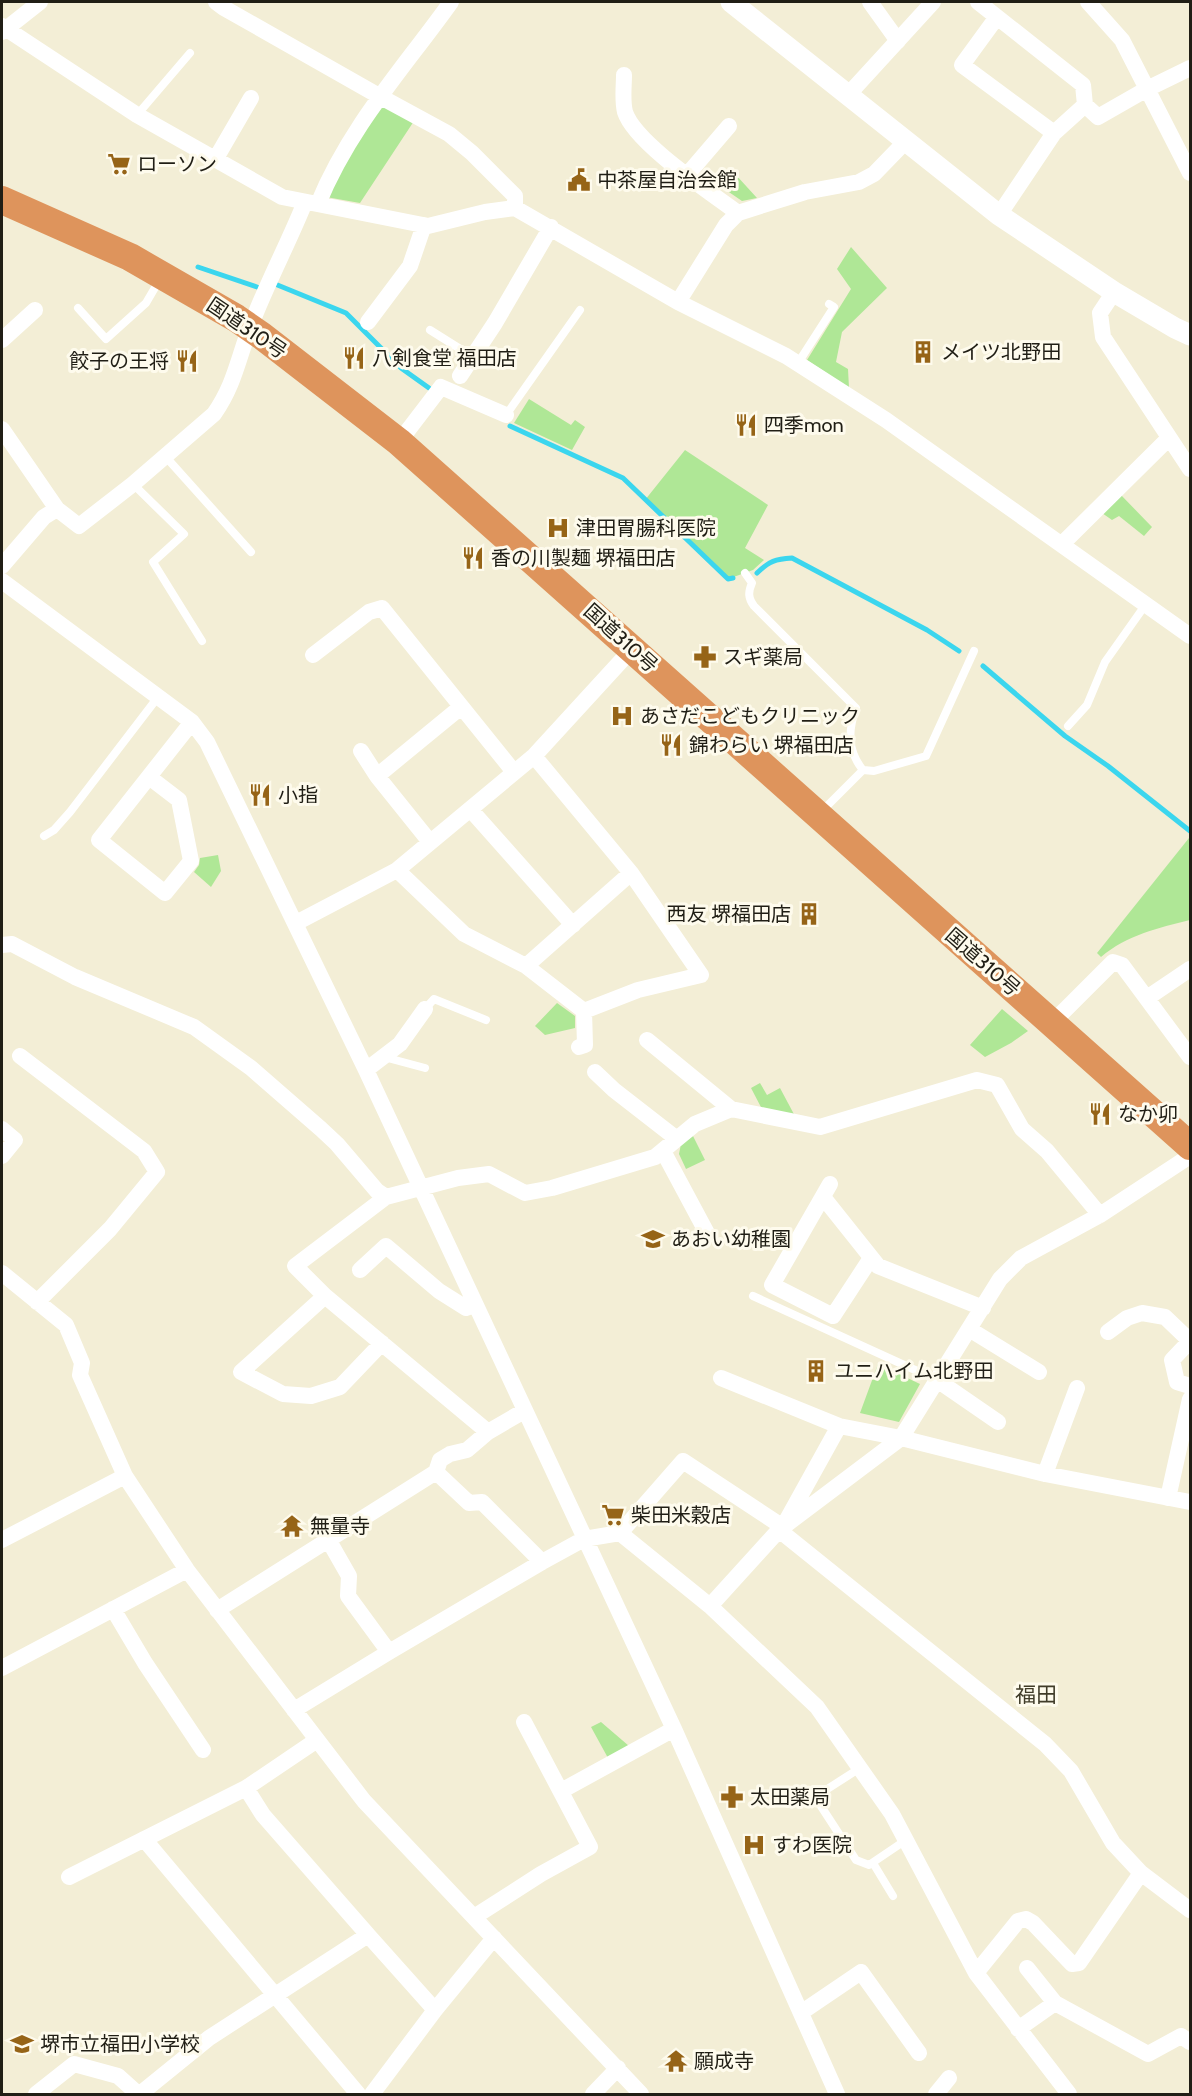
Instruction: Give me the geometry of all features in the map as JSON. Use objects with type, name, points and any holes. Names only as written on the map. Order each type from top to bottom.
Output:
[{"type":"highway","name":"国道310号","points":[[2,200],[130,257],[250,327],[399,442],[1191,1146]]},
{"type":"street","points":[[40,2],[3,29],[137,115],[282,197],[428,226],[485,212],[515,208],[678,302],[798,363],[886,420],[1191,636]]},
{"type":"street","points":[[216,2],[449,134],[515,196],[515,208]]},
{"type":"street","points":[[2,429],[57,509],[79,526],[133,484],[214,414],[237,371],[250,327],[311,203],[379,96],[451,2]]},
{"type":"street","points":[[731,2],[999,216],[1114,292],[1174,328],[1191,335]]},
{"type":"street","points":[[870,2],[898,41]]},
{"type":"street","points":[[847,96],[933,2]]},
{"type":"street","points":[[978,2],[1083,85],[1084,105],[1098,117],[1147,89],[1191,68]]},
{"type":"street","points":[[1088,2],[1122,40],[1191,173]]},
{"type":"street","points":[[997,17],[963,65],[1054,133]]},
{"type":"street","points":[[624,75],[626,112],[634,128],[651,147],[738,213]]},
{"type":"street","points":[[215,160],[251,98]]},
{"type":"street","points":[[999,216],[1054,133],[1084,105]]},
{"type":"street","points":[[687,175],[729,126]]},
{"type":"street","points":[[678,302],[726,225],[738,213],[805,192],[859,182],[874,174],[905,142]]},
{"type":"street","points":[[368,322],[410,266],[424,225]]},
{"type":"street","points":[[460,376],[495,323],[551,227]]},
{"type":"street","points":[[1114,292],[1100,313],[1103,337],[1191,469]]},
{"type":"street","points":[[2,340],[35,310]]},
{"type":"street","points":[[399,442],[441,387],[506,415]]},
{"type":"street","points":[[1062,544],[1169,438]]},
{"type":"street","points":[[2,566],[44,517],[57,509]]},
{"type":"street","points":[[2,581],[192,722],[207,742],[366,1070],[674,1730],[837,2094]]},
{"type":"street","points":[[313,655],[369,612],[382,608],[514,772]]},
{"type":"street","points":[[296,922],[397,870],[534,756],[633,648]]},
{"type":"street","points":[[377,776],[461,707]]},
{"type":"street","points":[[149,777],[178,800],[191,861],[165,894],[99,840],[192,722]]},
{"type":"street","points":[[361,752],[377,776],[430,842]]},
{"type":"street","points":[[534,756],[631,873],[701,975],[638,990],[584,1011]]},
{"type":"street","points":[[470,809],[573,925]]},
{"type":"street","points":[[397,870],[464,934],[526,966],[584,1011]]},
{"type":"street","points":[[526,966],[631,873]]},
{"type":"street","points":[[2,945],[12,944],[75,978],[195,1027],[251,1068],[321,1129],[337,1144],[376,1191],[386,1197]]},
{"type":"street","points":[[1053,1022],[1113,962],[1122,965],[1190,1053]]},
{"type":"street","points":[[1147,998],[1191,969]]},
{"type":"street","points":[[366,1070],[400,1044],[425,1009]]},
{"type":"street","points":[[579,1047],[585,1045],[584,1011]]},
{"type":"street","points":[[647,1040],[731,1109],[820,1127],[977,1080],[997,1085],[1022,1129],[1047,1151],[1100,1215]]},
{"type":"street","points":[[20,1056],[144,1151],[157,1172],[110,1228],[37,1302]]},
{"type":"street","points":[[595,1072],[614,1090],[677,1139]]},
{"type":"street","points":[[488,1432],[324,1296],[295,1266],[386,1197],[458,1178],[489,1174],[525,1192],[552,1188],[655,1157],[695,1124],[731,1109]]},
{"type":"street","points":[[2,1129],[15,1140],[2,1156]]},
{"type":"street","points":[[663,1150],[708,1235]]},
{"type":"street","points":[[710,1606],[781,1528],[901,1438],[1000,1279],[1021,1258],[1100,1215],[1191,1156]]},
{"type":"street","points":[[871,1258],[833,1316],[772,1285],[826,1190],[878,1266],[982,1308]]},
{"type":"street","points":[[360,1270],[386,1246],[439,1291],[466,1308],[474,1305]]},
{"type":"street","points":[[5,1280],[66,1326],[82,1363],[80,1374],[126,1476],[187,1570],[317,1740],[364,1800],[642,2094]]},
{"type":"street","points":[[324,1296],[241,1372],[283,1394],[311,1396],[340,1387],[382,1343]]},
{"type":"street","points":[[1108,1332],[1127,1318],[1142,1313],[1165,1317],[1190,1341],[1172,1360],[1177,1382],[1191,1386]]},
{"type":"street","points":[[969,1329],[1039,1372]]},
{"type":"street","points":[[721,1378],[839,1426],[901,1438],[1045,1474],[1191,1502]]},
{"type":"street","points":[[937,1380],[998,1422]]},
{"type":"street","points":[[1045,1474],[1077,1388]]},
{"type":"street","points":[[1168,1498],[1191,1398]]},
{"type":"street","points":[[217,1610],[435,1472],[440,1460],[450,1454],[467,1450],[488,1432],[524,1411]]},
{"type":"street","points":[[781,1528],[839,1426]]},
{"type":"street","points":[[294,1710],[584,1539],[620,1533],[683,1461],[781,1528],[1045,1744],[1071,1771],[1113,1843],[1141,1873],[1190,1909]]},
{"type":"street","points":[[435,1472],[469,1503],[482,1502],[542,1562]]},
{"type":"street","points":[[2,1540],[126,1476]]},
{"type":"street","points":[[620,1533],[710,1606],[817,1707],[892,1814],[976,1973],[1069,2094]]},
{"type":"street","points":[[328,1541],[349,1576],[348,1596],[389,1652]]},
{"type":"street","points":[[2,1668],[187,1570]]},
{"type":"street","points":[[113,1609],[145,1663],[203,1750]]},
{"type":"street","points":[[474,1917],[541,1874],[590,1847],[524,1722]]},
{"type":"street","points":[[561,1791],[674,1730]]},
{"type":"street","points":[[69,1877],[246,1788],[317,1740]]},
{"type":"street","points":[[246,1788],[263,1815],[435,2010]]},
{"type":"street","points":[[144,1839],[358,2094]]},
{"type":"street","points":[[976,1973],[1018,1921],[1026,1919],[1033,1923],[1072,1964],[1079,1963],[1141,1873]]},
{"type":"street","points":[[36,2094],[74,2064],[118,2076],[139,2094],[209,2038],[368,1935]]},
{"type":"street","points":[[372,2094],[435,2010],[494,1938]]},
{"type":"street","points":[[1027,1968],[1055,2003],[1148,2054],[1180,2036],[1191,2042]]},
{"type":"street","points":[[802,2012],[861,1972],[919,2053]]},
{"type":"street","points":[[1018,2029],[1055,2003]]},
{"type":"street","points":[[593,2094],[618,2068]]},
{"type":"street","points":[[936,2094],[949,2078]]},
{"type":"lane","points":[[137,115],[190,53]]},
{"type":"lane","points":[[78,308],[106,339],[146,303],[162,276]]},
{"type":"lane","points":[[798,363],[834,307],[829,304]]},
{"type":"lane","points":[[506,415],[580,310]]},
{"type":"lane","points":[[430,330],[473,357]]},
{"type":"lane","points":[[164,456],[250,552]]},
{"type":"lane","points":[[133,484],[184,534],[153,562],[202,641]]},
{"type":"lane","points":[[745,573],[752,582],[748,591],[749,600],[856,708],[850,738],[854,757],[863,770]]},
{"type":"lane","points":[[1068,726],[1087,705],[1105,662],[1146,604]]},
{"type":"lane","points":[[863,770],[874,771],[926,756],[974,651]]},
{"type":"lane","points":[[44,836],[54,830],[70,812],[158,697]]},
{"type":"lane","points":[[819,815],[863,770]]},
{"type":"lane","points":[[425,1009],[434,999],[486,1020]]},
{"type":"lane","points":[[384,1057],[425,1068]]},
{"type":"lane","points":[[753,1296],[937,1380]]},
{"type":"lane","points":[[860,1768],[815,1797],[856,1860],[869,1865],[906,1840]]},
{"type":"lane","points":[[873,1863],[893,1896]]},
{"type":"green space","points":[[380,100],[414,121],[360,203],[326,197]]},
{"type":"green space","points":[[736,175],[757,198],[742,201],[723,188]]},
{"type":"green space","points":[[851,247],[887,288],[842,332],[836,362],[848,369],[849,388],[807,360],[851,289],[837,269]]},
{"type":"green space","points":[[529,399],[571,425],[575,420],[585,427],[572,450],[514,423]]},
{"type":"green space","points":[[685,450],[768,505],[745,548],[764,560],[753,570],[728,579],[645,500]]},
{"type":"green space","points":[[1121,495],[1152,527],[1144,536],[1119,516],[1112,520],[1102,513]]},
{"type":"green space","points":[[1189,838],[1190,920],[1132,938],[1101,957],[1097,953]]},
{"type":"green space","points":[[218,855],[221,871],[211,887],[194,872],[199,865],[200,858]]},
{"type":"green space","points":[[557,1003],[575,1016],[575,1028],[545,1035],[535,1026]]},
{"type":"green space","points":[[1002,1009],[1028,1031],[985,1057],[970,1045]]},
{"type":"green space","points":[[760,1083],[767,1095],[780,1088],[796,1118],[763,1111],[751,1088]]},
{"type":"green space","points":[[693,1136],[705,1160],[686,1169],[679,1154],[681,1144]]},
{"type":"green space","points":[[878,1364],[920,1384],[899,1422],[860,1413]]},
{"type":"green space","points":[[601,1722],[629,1746],[608,1758],[591,1727]]},
{"type":"waterway","points":[[198,267],[257,287]]},
{"type":"waterway","points":[[275,284],[346,313],[401,368],[429,388]]},
{"type":"waterway","points":[[510,426],[623,478],[728,579],[733,578]]},
{"type":"waterway","points":[[757,573],[773,561],[792,558],[927,630],[959,651]]},
{"type":"waterway","points":[[983,666],[1065,736],[1108,766],[1190,831]]},
{"type":"place","name":"ローソン","points":[[119,164]]},
{"type":"place","name":"中茶屋自治会館","points":[[579,180]]},
{"type":"place","name":"メイツ北野田","points":[[923,352]]},
{"type":"place","name":"八剣食堂 福田店","points":[[354,358]]},
{"type":"place","name":"餃子の王将","points":[[187,361]]},
{"type":"place","name":"四季mon","points":[[746,425]]},
{"type":"place","name":"津田胃腸科医院","points":[[558,528]]},
{"type":"place","name":"香の川製麺 堺福田店","points":[[473,558]]},
{"type":"place","name":"スギ薬局","points":[[705,657]]},
{"type":"place","name":"あさだこどもクリニック","points":[[622,716]]},
{"type":"place","name":"錦わらい 堺福田店","points":[[671,745]]},
{"type":"place","name":"小指","points":[[260,795]]},
{"type":"place","name":"西友 堺福田店","points":[[809,914]]},
{"type":"place","name":"なか卯","points":[[1100,1114]]},
{"type":"place","name":"あおい幼稚園","points":[[653,1239]]},
{"type":"place","name":"ユニハイム北野田","points":[[816,1371]]},
{"type":"place","name":"柴田米穀店","points":[[613,1515]]},
{"type":"place","name":"無量寺","points":[[292,1526]]},
{"type":"place","name":"太田薬局","points":[[732,1797]]},
{"type":"place","name":"すわ医院","points":[[754,1845]]},
{"type":"place","name":"堺市立福田小学校","points":[[22,2044]]},
{"type":"place","name":"願成寺","points":[[676,2061]]},
{"type":"district","name":"福田","points":[[1036,1695]]}]
